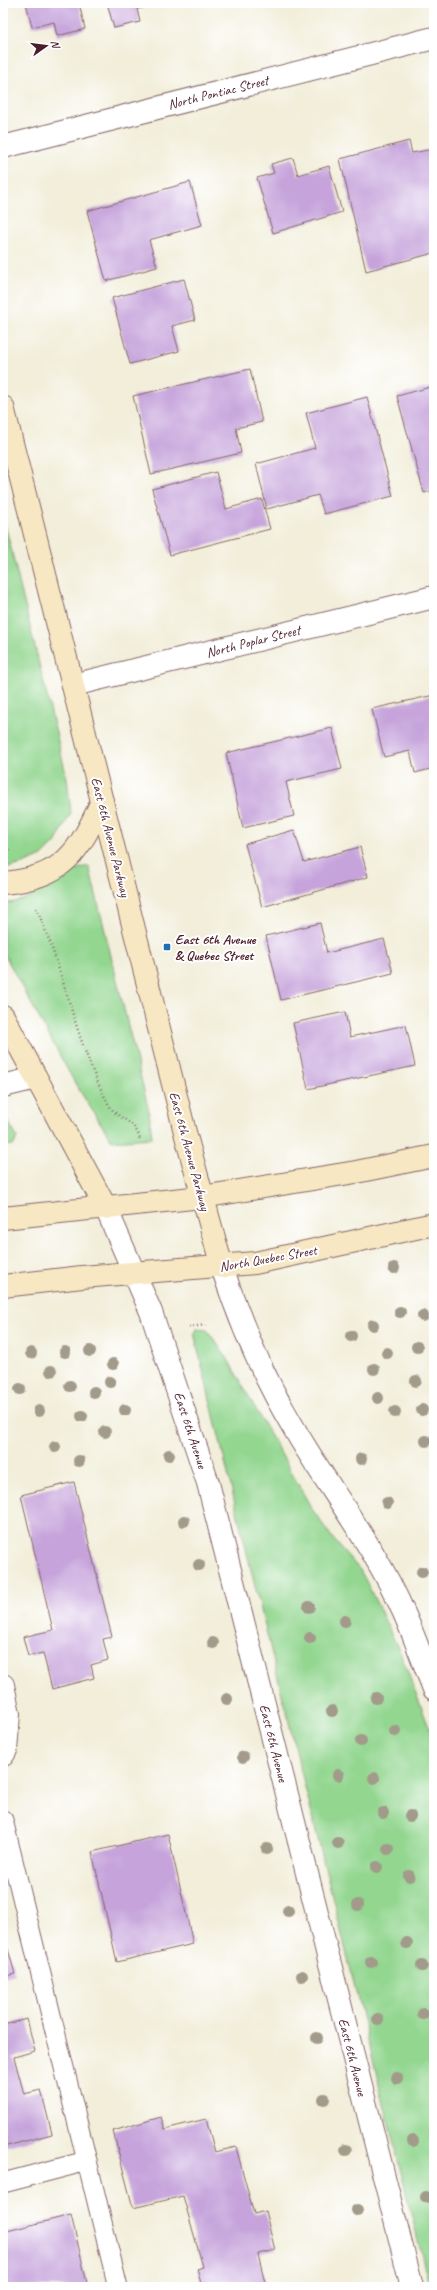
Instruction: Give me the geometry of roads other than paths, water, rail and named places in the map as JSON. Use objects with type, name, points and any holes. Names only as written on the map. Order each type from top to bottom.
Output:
[{"type":"main road","name":"East 6th Avenue Parkway","points":[[3,407],[202,1197],[222,1267]]},
{"type":"main road","points":[[14,882],[60,866],[74,853],[86,836],[102,801]]},
{"type":"main road","points":[[3,1016],[106,1208]]},
{"type":"main road","points":[[3,1218],[202,1197],[356,1172],[434,1156]]},
{"type":"main road","name":"North Quebec Street","points":[[3,1286],[82,1277],[222,1267],[290,1256],[434,1224]]},
{"type":"street","name":"North Pontiac Street","points":[[3,147],[434,38]]},
{"type":"street","name":"North Poplar Street","points":[[73,685],[434,596]]},
{"type":"street","points":[[3,1086],[36,1078]]},
{"type":"street","name":"East 6th Avenue","points":[[106,1208],[136,1274],[169,1362],[208,1483],[228,1555],[412,2287]]},
{"type":"street","points":[[222,1267],[238,1314],[256,1357],[291,1425],[364,1541],[404,1612],[434,1689]]},
{"type":"street","points":[[3,1685],[10,1714],[6,1750],[3,1755]]},
{"type":"lane","points":[[3,1820],[118,2287]]},
{"type":"lane","points":[[3,2183],[87,2161]]},
{"type":"place","name":"East 6th Avenue & Quebec Street","points":[[167,947]]}]
